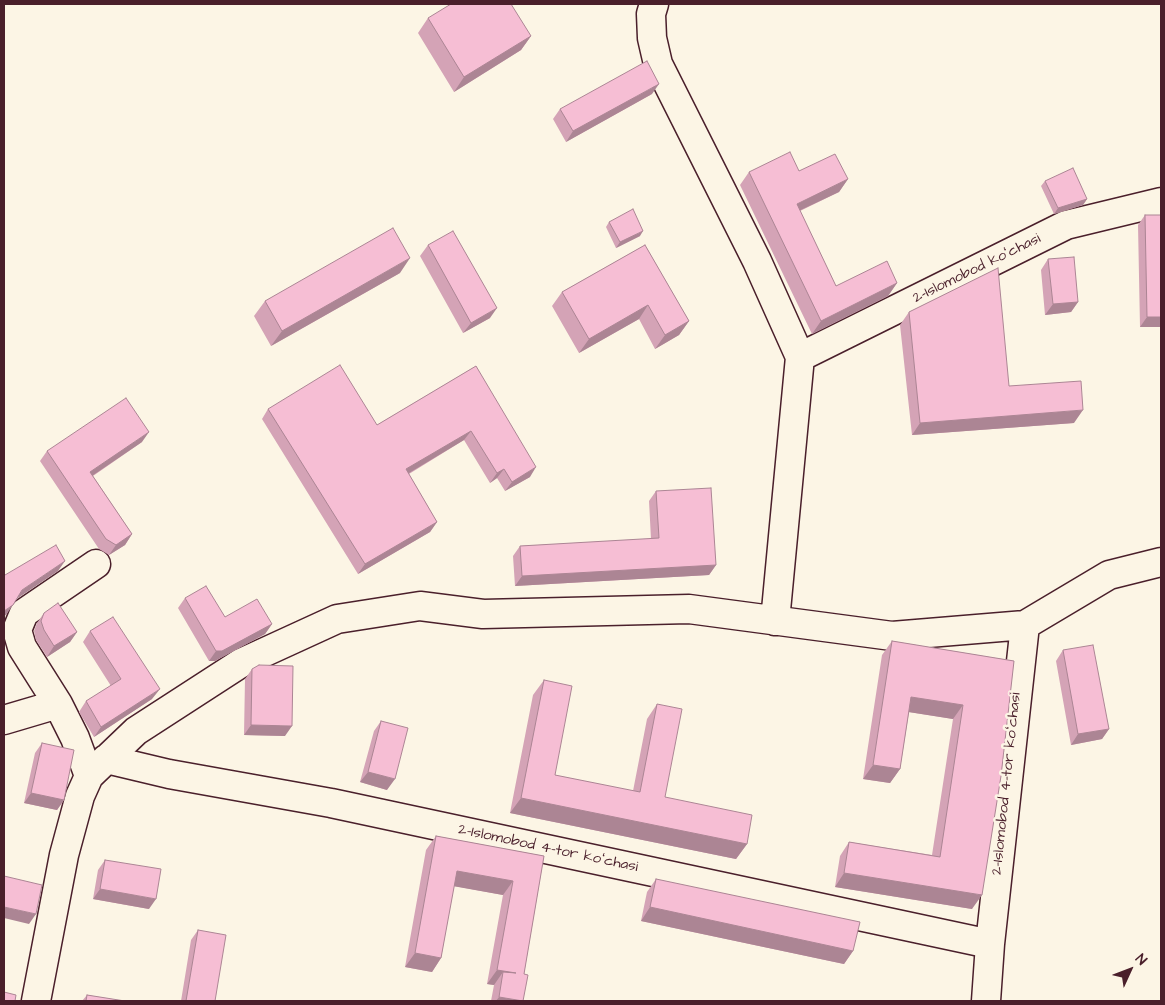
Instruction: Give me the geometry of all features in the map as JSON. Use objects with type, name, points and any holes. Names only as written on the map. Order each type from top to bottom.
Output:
[{"type":"street","points":[[654,4],[651,14],[652,38],[658,64],[756,261],[800,357],[775,621]]},
{"type":"street","name":"2-Islomobod koʻchasi","points":[[800,357],[1066,225],[1161,202]]},
{"type":"street","points":[[36,1001],[64,855],[91,777],[136,731],[241,663],[337,619],[420,606],[483,614],[689,609],[892,636],[1025,625],[1109,575],[1161,562]]},
{"type":"street","points":[[91,777],[58,704],[22,647],[17,630],[24,613],[96,564]]},
{"type":"street","name":"2-Islomobod 4-tor koʻchasi","points":[[986,1001],[990,944],[1025,625]]},
{"type":"street","points":[[4,720],[58,704]]},
{"type":"street","name":"2-Islomobod 4-tor koʻchasi","points":[[91,777],[169,774],[331,803],[990,944]]},
{"type":"building","points":[[451,4],[511,4],[531,36],[464,77],[428,18]]},
{"type":"building","points":[[647,61],[659,84],[573,131],[560,109]]},
{"type":"building","points":[[790,152],[799,171],[835,154],[848,179],[797,204],[836,286],[887,261],[897,283],[821,321],[749,172]]},
{"type":"building","points":[[1073,168],[1087,199],[1058,208],[1045,181]]},
{"type":"building","points":[[633,209],[643,231],[620,242],[609,222]]},
{"type":"building","points":[[1145,215],[1161,215],[1161,317],[1147,317]]},
{"type":"building","points":[[393,228],[410,258],[282,331],[265,301]]},
{"type":"building","points":[[453,231],[497,308],[471,323],[428,245]]},
{"type":"building","points":[[645,245],[689,321],[665,335],[648,305],[589,339],[562,292]]},
{"type":"building","points":[[1074,257],[1078,302],[1053,304],[1048,259]]},
{"type":"building","points":[[998,268],[1009,386],[1081,381],[1083,410],[920,423],[909,312]]},
{"type":"building","points":[[340,365],[377,425],[476,366],[536,467],[512,482],[504,469],[497,473],[471,431],[406,469],[437,522],[365,564],[268,409]]},
{"type":"building","points":[[126,398],[149,432],[90,472],[132,534],[116,545],[106,539],[47,451]]},
{"type":"building","points":[[711,488],[716,565],[522,576],[520,546],[659,538],[656,491]]},
{"type":"building","points":[[56,545],[65,561],[22,590],[13,605],[4,611],[4,574]]},
{"type":"building","points":[[206,586],[225,617],[257,599],[272,624],[222,651],[216,651],[185,598]]},
{"type":"building","points":[[58,603],[77,632],[54,646],[41,621],[44,613]]},
{"type":"building","points":[[113,617],[160,689],[101,727],[86,701],[121,679],[90,631]]},
{"type":"building","points":[[892,641],[1014,661],[1001,776],[982,895],[844,873],[849,842],[940,857],[963,705],[911,697],[900,769],[873,765]]},
{"type":"building","points":[[1093,645],[1109,729],[1078,734],[1063,650]]},
{"type":"building","points":[[259,665],[293,666],[292,726],[251,725],[252,669]]},
{"type":"building","points":[[544,680],[572,686],[555,775],[640,792],[657,704],[682,709],[665,797],[752,815],[747,844],[521,798]]},
{"type":"building","points":[[381,721],[408,728],[395,779],[368,772]]},
{"type":"building","points":[[42,743],[74,750],[64,800],[31,793]]},
{"type":"building","points":[[436,836],[544,856],[524,974],[528,975],[523,1001],[499,997],[503,972],[516,973],[497,970],[513,881],[457,871],[441,958],[415,953]]},
{"type":"building","points":[[105,860],[161,869],[156,899],[100,889]]},
{"type":"building","points":[[4,876],[42,885],[36,914],[4,907]]},
{"type":"building","points":[[656,879],[860,922],[853,951],[650,907]]},
{"type":"building","points":[[198,930],[226,935],[215,1001],[186,1001]]},
{"type":"building","points":[[4,992],[16,995],[15,1001],[4,1001]]},
{"type":"building","points":[[87,995],[125,1001],[86,1001]]}]
